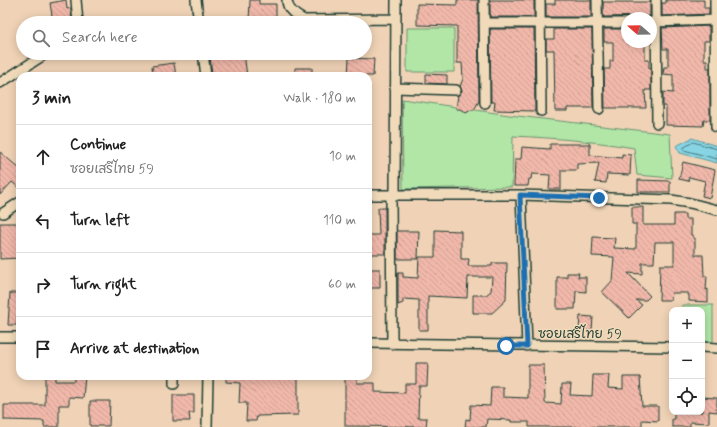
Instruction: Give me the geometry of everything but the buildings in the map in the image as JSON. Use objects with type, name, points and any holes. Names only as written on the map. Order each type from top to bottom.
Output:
[{"type":"street","points":[[76,0],[77,16]]},
{"type":"street","points":[[196,0],[198,16]]},
{"type":"street","points":[[287,0],[287,3],[296,16]]},
{"type":"street","points":[[392,344],[396,0]]},
{"type":"street","points":[[484,0],[485,103]]},
{"type":"street","points":[[540,0],[541,111]]},
{"type":"street","points":[[597,0],[599,109]]},
{"type":"street","points":[[654,12],[656,0]]},
{"type":"street","points":[[715,0],[716,127]]},
{"type":"street","points":[[372,19],[396,19]]},
{"type":"street","points":[[657,22],[716,20]]},
{"type":"street","points":[[484,24],[621,23]]},
{"type":"street","points":[[654,48],[657,123]]},
{"type":"street","points":[[16,72],[36,60]]},
{"type":"street","points":[[204,60],[205,72]]},
{"type":"street","points":[[0,82],[16,72]]},
{"type":"street","points":[[395,88],[456,90]]},
{"type":"street","points":[[520,195],[527,346]]},
{"type":"street","points":[[372,196],[520,195],[671,200],[717,210]]},
{"type":"street","points":[[3,213],[16,205]]},
{"type":"street","points":[[0,337],[16,337]]},
{"type":"street","name":"ซอยเสรีไทย 59","points":[[372,343],[669,347]]},
{"type":"street","points":[[705,347],[717,348]]},
{"type":"street","points":[[207,427],[208,380]]},
{"type":"green space","points":[[407,28],[454,28],[454,72],[407,72]]},
{"type":"green space","points":[[402,99],[509,115],[670,134],[672,178],[637,175],[634,148],[574,140],[513,136],[512,187],[403,189]]},
{"type":"green space","points":[[682,305],[713,305],[713,342],[705,342],[705,307],[682,307]]},
{"type":"water","points":[[692,138],[717,146],[717,163],[680,153],[676,146]]},
{"type":"route","points":[[506,346],[527,346],[520,195],[599,198]]}]
